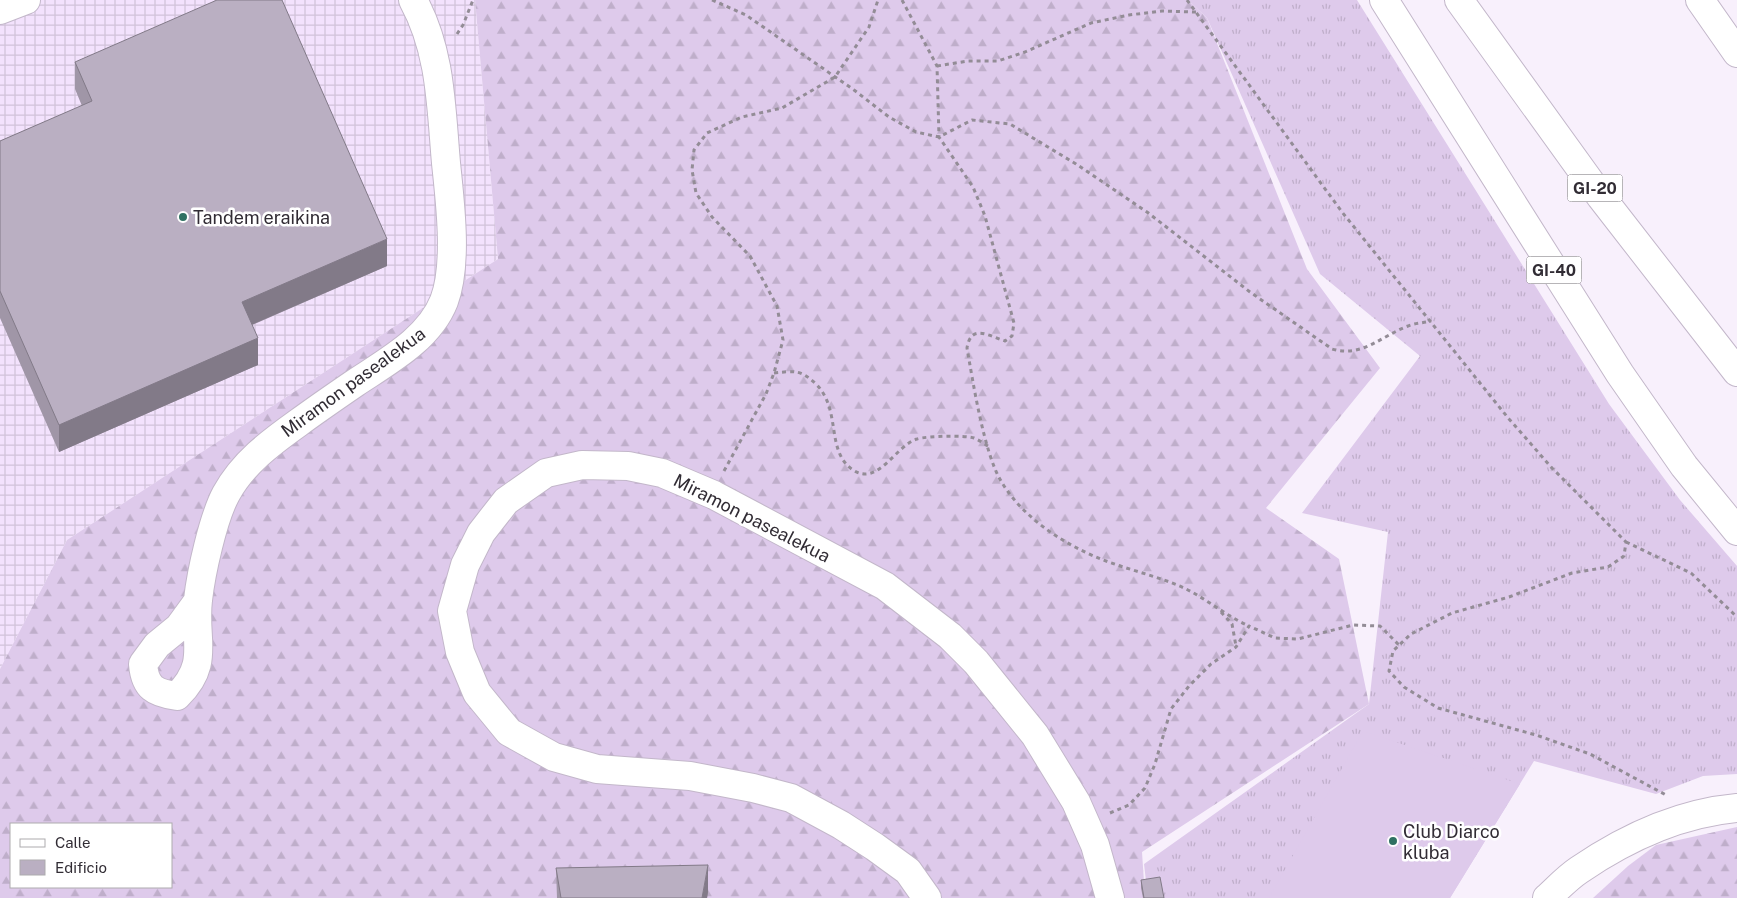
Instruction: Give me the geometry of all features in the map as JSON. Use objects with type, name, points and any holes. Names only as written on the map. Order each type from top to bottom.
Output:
[{"type":"main road","points":[[0,10],[26,0]]},
{"type":"main road","name":"Miramon pasealekua","points":[[198,601],[207,557],[225,495],[244,466],[276,438],[406,348],[432,324],[444,300],[452,258],[449,196],[437,63],[430,36],[413,0]]},
{"type":"main road","name":"GI-40","points":[[1384,0],[1620,374],[1684,466],[1737,531]]},
{"type":"main road","name":"GI-20","points":[[1459,0],[1601,197],[1737,372]]},
{"type":"main road","points":[[1700,0],[1737,53]]},
{"type":"main road","name":"Miramon pasealekua","points":[[927,898],[908,872],[875,847],[841,824],[791,798],[753,788],[690,776],[597,770],[554,757],[509,732],[477,693],[460,652],[452,610],[465,565],[481,533],[506,501],[546,473],[582,465],[628,466],[654,472],[714,495],[885,586],[950,636],[976,662],[1035,735],[1076,802],[1097,853],[1110,898]]},
{"type":"main road","points":[[1547,898],[1578,871],[1629,841],[1667,824],[1709,811],[1737,808]]},
{"type":"path","points":[[712,0],[746,15],[836,77],[889,117],[916,132],[939,137],[972,120],[1010,124],[1076,164],[1147,212],[1257,298],[1332,349],[1346,353],[1361,350],[1409,325],[1431,321]]},
{"type":"path","points":[[714,495],[724,472],[766,394],[783,340],[777,306],[750,256],[712,217],[696,193],[692,170],[694,150],[708,133],[742,117],[782,108],[836,77],[869,27],[878,0]]},
{"type":"path","points":[[902,0],[937,66],[939,137],[973,187],[985,216],[1014,323],[1012,336],[1005,341],[980,332],[974,334],[968,341],[972,378],[988,446],[1000,480],[1017,502],[1039,524],[1070,545],[1183,588],[1249,626],[1275,638],[1298,639],[1353,625],[1380,626],[1399,645]]},
{"type":"path","points":[[1187,0],[1342,212],[1546,461],[1626,542],[1691,573],[1737,617]]},
{"type":"path","points":[[937,66],[968,61],[998,61],[1101,20],[1162,11],[1196,12]]},
{"type":"path","points":[[774,373],[798,371],[807,376],[823,392],[831,408],[836,446],[840,455],[853,470],[864,474],[874,472],[917,439],[973,438],[988,446]]},
{"type":"path","points":[[1626,542],[1624,556],[1608,566],[1572,573],[1508,597],[1452,613],[1410,634],[1393,651],[1389,671],[1404,688],[1438,708],[1536,735],[1590,754],[1666,795],[1709,811]]},
{"type":"path","points":[[1218,607],[1232,624],[1236,647]]},
{"type":"path","points":[[1085,824],[1129,805],[1145,788],[1156,764],[1171,709],[1210,664],[1236,647],[1249,626]]},
{"type":"shaded area","points":[[0,0],[475,0],[498,259],[67,540],[0,669]]},
{"type":"green space","points":[[475,0],[1188,0],[1207,18],[1307,269],[1380,368],[1266,508],[1339,559],[1369,704],[1142,852],[1145,898],[0,898],[0,669],[67,540],[498,259]]},
{"type":"green space","points":[[1188,0],[1357,0],[1609,404],[1680,500],[1737,566],[1737,774],[1703,776],[1656,794],[1534,761],[1450,898],[1148,898],[1144,864],[1369,704],[1388,532],[1302,513],[1420,356],[1320,274],[1207,18]]},
{"type":"green space","name":"Club Diarco kluba","points":[[1363,731],[1520,784],[1450,898],[1269,898]]},
{"type":"green space","points":[[1737,827],[1737,898],[1593,898],[1628,866],[1656,845]]},
{"type":"building","name":"Tandem eraikina","points":[[217,0],[282,0],[387,239],[242,302],[258,338],[59,425],[0,291],[0,141],[92,101],[75,62]]},
{"type":"building","points":[[708,865],[702,898],[561,898],[556,868]]},
{"type":"building","points":[[1160,877],[1164,898],[1144,898],[1141,880]]},
{"type":"place","name":"Tandem eraikina","points":[[183,217]]},
{"type":"place","name":"Club Diarco kluba","points":[[1393,841]]}]
